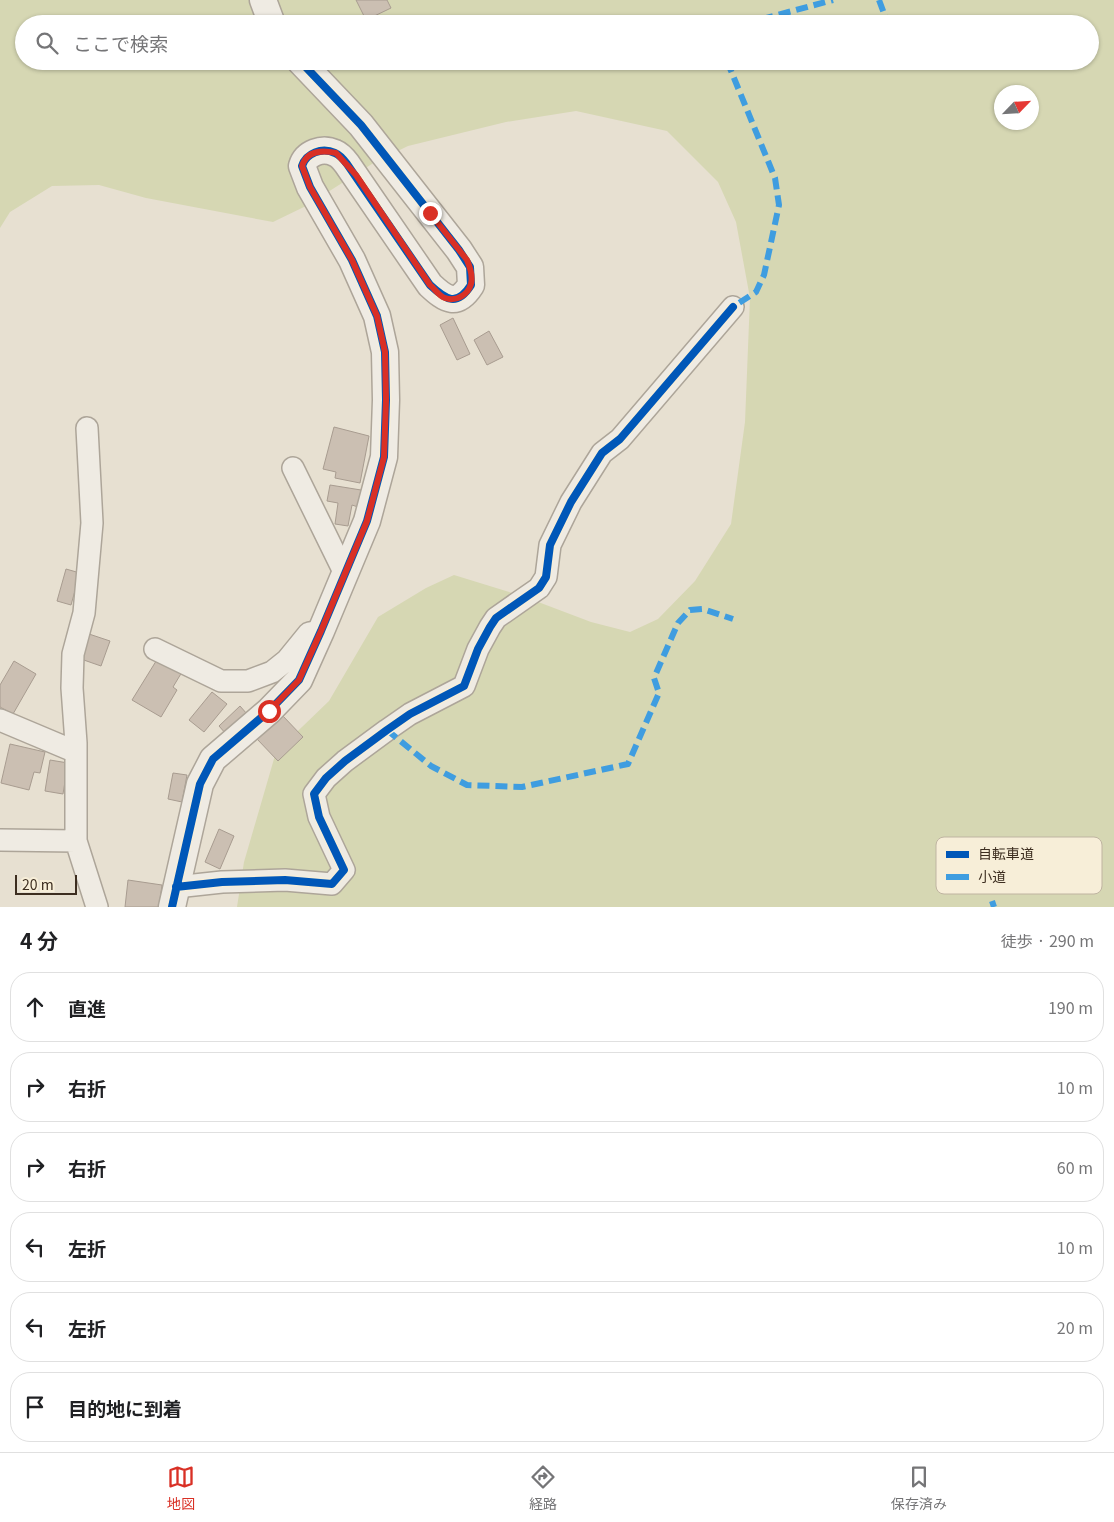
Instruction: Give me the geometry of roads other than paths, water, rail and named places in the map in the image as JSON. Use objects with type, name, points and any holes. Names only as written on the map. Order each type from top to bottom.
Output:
[{"type":"street","points":[[263,0],[269,15]]},
{"type":"street","points":[[174,897],[200,784],[213,759],[269,711],[299,680],[367,521],[384,457],[385,352],[377,316],[352,260],[310,187],[302,166],[304,160],[317,152],[336,153],[347,164],[430,285],[442,297],[454,300],[460,297],[471,285],[472,277],[467,260],[361,125],[309,70]]},
{"type":"street","points":[[174,897],[222,882],[286,880],[332,884],[344,870],[319,817],[314,794],[326,778],[345,761],[410,714],[464,686],[475,656],[496,618],[539,588],[546,577],[550,545],[571,502],[602,453],[620,439],[733,307]]},
{"type":"street","points":[[87,428],[92,523],[84,613],[74,654],[72,688],[76,752],[76,841],[98,907]]},
{"type":"street","points":[[294,468],[345,574]]},
{"type":"street","points":[[155,649],[221,681],[248,681],[272,672],[287,660],[309,633],[321,631]]},
{"type":"street","points":[[0,720],[76,752]]},
{"type":"street","points":[[0,840],[76,841]]}]
